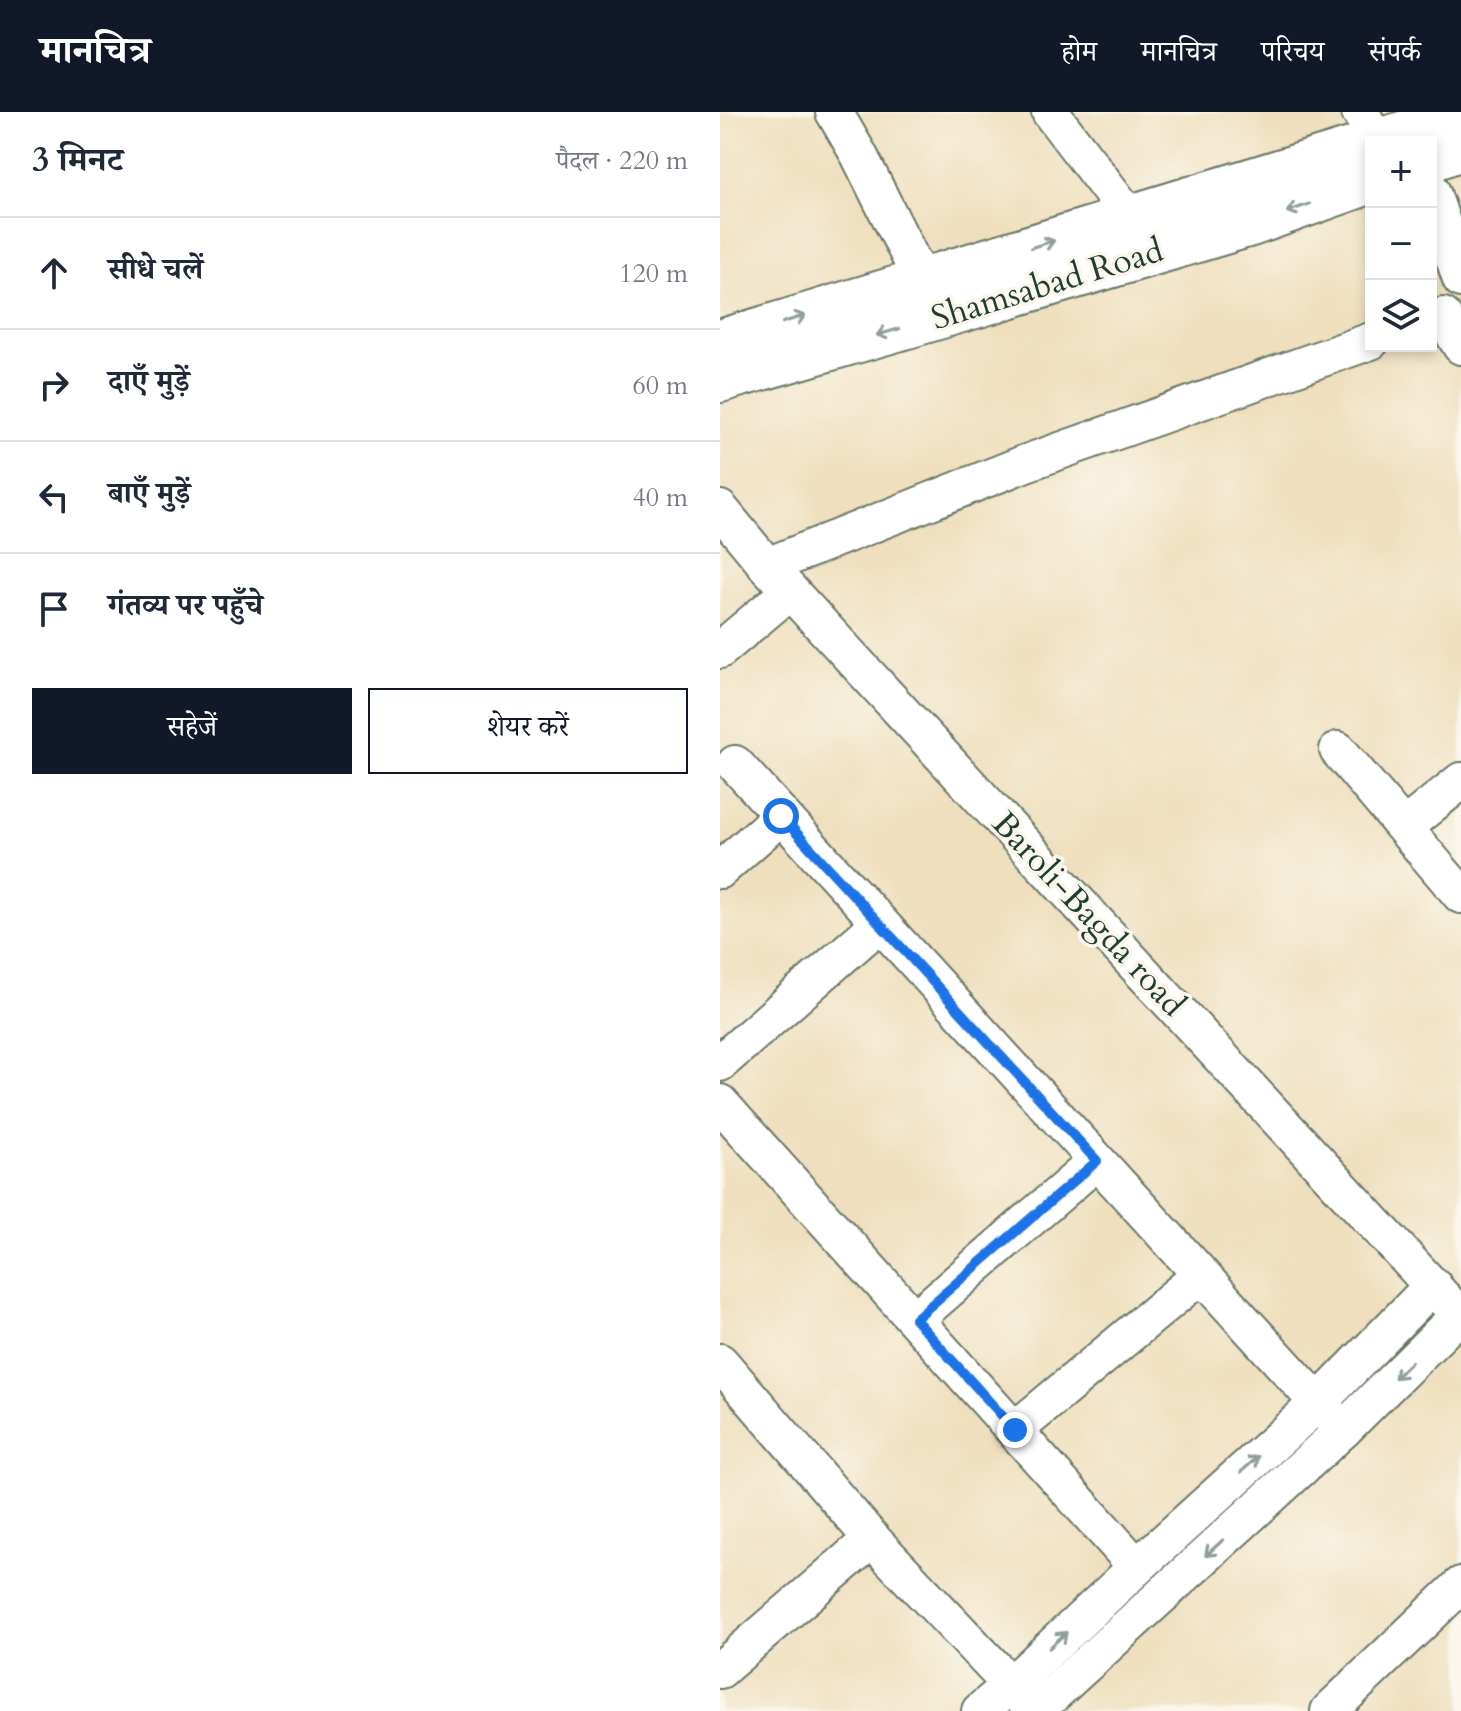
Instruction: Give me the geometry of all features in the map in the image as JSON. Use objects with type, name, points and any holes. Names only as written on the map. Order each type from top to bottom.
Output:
[{"type":"main road","points":[[1396,136],[1461,115]]},
{"type":"main road","name":"Shamsabad Road","points":[[726,331],[782,323],[1365,146]]},
{"type":"main road","points":[[1437,157],[1461,148]]},
{"type":"main road","name":"Shamsabad Road","points":[[720,380],[1251,224],[1365,183]]},
{"type":"street","points":[[834,112],[922,281]]},
{"type":"street","points":[[1050,112],[1130,217]]},
{"type":"street","points":[[1360,112],[1374,136]]},
{"type":"street","points":[[1437,208],[1461,279]]},
{"type":"street","points":[[720,650],[778,579],[1026,463],[1365,343]]},
{"type":"street","name":"Baroli-Bagda road","points":[[720,509],[778,579],[1460,1316]]},
{"type":"street","points":[[1338,750],[1461,895]]},
{"type":"street","points":[[735,764],[1343,1430]]},
{"type":"street","points":[[1404,827],[1461,781]]},
{"type":"street","points":[[720,870],[781,816]]},
{"type":"street","points":[[720,1063],[880,923]]},
{"type":"street","points":[[720,1103],[1137,1567]]},
{"type":"street","points":[[915,1319],[1097,1161]]},
{"type":"street","points":[[1015,1430],[1201,1275]]},
{"type":"street","points":[[980,1711],[1318,1403],[1433,1285]]},
{"type":"street","points":[[720,1362],[872,1539],[1035,1711],[1343,1430],[1460,1316]]},
{"type":"street","points":[[724,1661],[872,1539]]},
{"type":"street","points":[[1329,1711],[1461,1585]]},
{"type":"route","points":[[781,816],[1097,1161],[915,1319],[1015,1430]]}]
